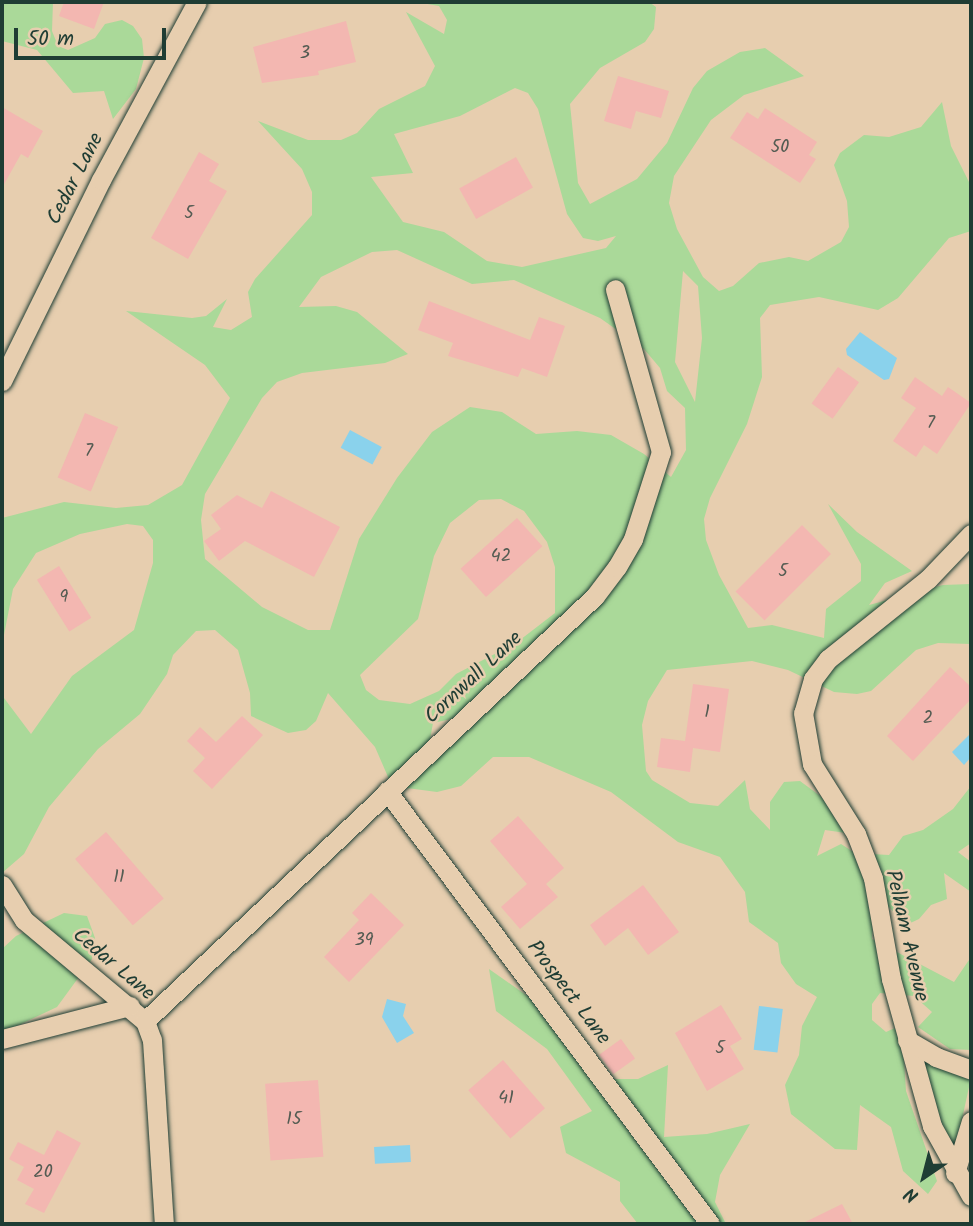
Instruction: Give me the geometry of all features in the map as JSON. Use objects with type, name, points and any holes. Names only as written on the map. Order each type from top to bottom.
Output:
[{"type":"street","name":"Cedar Lane","points":[[2,381],[101,180],[197,2]]},
{"type":"street","name":"Cornwall Lane","points":[[145,1021],[595,596],[633,539],[661,452],[615,289]]},
{"type":"street","name":"Pelham Avenue","points":[[971,534],[928,579],[828,659],[813,680],[803,713],[812,764],[856,834],[873,878],[907,1040],[932,1126],[955,1173],[971,1196]]},
{"type":"street","name":"Prospect Lane","points":[[387,791],[710,1224]]},
{"type":"street","name":"Cedar Lane","points":[[2,885],[24,920],[145,1021],[152,1040],[164,1224]]},
{"type":"street","points":[[2,1040],[130,1006]]},
{"type":"street","points":[[907,1040],[936,1057],[971,1070]]},
{"type":"street","points":[[955,1173],[971,1121]]},
{"type":"green space","points":[[2,2],[53,2],[52,31],[58,46],[68,50],[95,38],[105,24],[122,20],[133,26],[142,39],[144,58],[136,89],[113,119],[104,91],[73,93],[37,50],[2,41]]},
{"type":"green space","points":[[416,2],[649,2],[656,7],[654,29],[645,42],[600,68],[570,104],[578,183],[590,204],[637,179],[667,143],[693,88],[707,71],[740,52],[765,48],[804,76],[744,95],[711,120],[674,176],[669,203],[677,229],[703,277],[719,291],[733,286],[759,263],[789,257],[808,261],[841,242],[849,227],[847,201],[834,165],[840,153],[864,135],[889,137],[921,127],[942,102],[951,146],[971,186],[971,231],[949,238],[898,298],[878,310],[819,297],[770,305],[760,318],[762,377],[747,424],[710,498],[704,519],[706,540],[719,575],[748,628],[772,625],[824,638],[826,609],[861,581],[861,564],[828,504],[857,532],[912,571],[885,583],[869,605],[943,585],[971,584],[971,644],[938,643],[916,650],[871,691],[857,694],[834,692],[788,670],[752,661],[667,670],[648,701],[642,725],[646,771],[652,780],[690,803],[718,806],[745,780],[750,809],[770,830],[770,802],[784,782],[800,781],[823,798],[846,833],[825,830],[817,856],[841,844],[855,853],[889,855],[903,836],[923,830],[953,809],[971,786],[971,843],[958,852],[971,862],[971,892],[944,873],[947,899],[931,905],[919,919],[906,925],[889,907],[873,923],[872,939],[954,982],[971,957],[971,1050],[950,1049],[918,1027],[932,1012],[914,996],[880,993],[872,1004],[872,1020],[886,1032],[895,1028],[903,1046],[906,1091],[937,1181],[928,1194],[903,1171],[891,1127],[860,1105],[857,1150],[835,1149],[791,1114],[785,1085],[799,1055],[802,1026],[817,997],[796,984],[781,963],[778,943],[749,922],[745,892],[720,857],[678,842],[611,792],[529,757],[493,757],[461,786],[437,792],[392,786],[375,747],[328,693],[316,721],[306,730],[288,733],[251,716],[250,693],[238,650],[215,630],[196,631],[173,655],[167,674],[140,714],[98,749],[49,807],[24,854],[2,873],[2,688],[4,698],[31,734],[72,676],[134,630],[153,563],[153,540],[143,526],[127,524],[80,534],[36,553],[13,589],[2,645],[2,518],[64,502],[116,508],[148,505],[182,485],[230,398],[205,365],[126,311],[192,318],[206,316],[227,299],[213,327],[231,330],[252,317],[248,292],[255,279],[312,215],[312,192],[302,169],[258,121],[308,140],[341,140],[357,133],[379,109],[425,86],[435,66],[406,12],[444,34],[447,20],[439,6]],"holes":[[[515,88],[528,93],[538,109],[567,214],[583,238],[598,241],[616,236],[606,248],[522,267],[487,261],[444,232],[403,222],[371,177],[413,173],[394,134],[460,116]],[[397,250],[472,284],[514,280],[600,318],[644,349],[660,368],[667,391],[685,408],[686,450],[671,477],[644,454],[611,435],[577,431],[536,434],[502,412],[470,407],[432,432],[397,478],[359,539],[330,630],[308,630],[262,607],[205,559],[201,520],[205,494],[262,398],[277,382],[302,373],[385,363],[408,354],[357,312],[336,306],[299,307],[321,277],[372,252]],[[683,271],[698,286],[702,338],[695,402],[675,362]],[[501,499],[524,511],[547,542],[555,567],[555,613],[516,643],[456,674],[439,691],[410,704],[379,700],[366,690],[360,675],[418,619],[434,556],[450,523],[479,500]],[[465,716],[428,751],[433,723]]]},
{"type":"green space","points":[[64,913],[87,916],[95,938],[92,959],[57,1007],[2,1033],[2,949],[16,936]]},
{"type":"green space","points":[[489,969],[536,1002],[609,1079],[638,1079],[668,1065],[664,1137],[707,1134],[750,1124],[720,1175],[715,1202],[726,1224],[638,1224],[620,1201],[620,1182],[566,1153],[560,1127],[592,1111],[547,1049],[496,1011]]},
{"type":"green space","points":[[921,1057],[971,1078],[955,1151],[931,1112]]},
{"type":"water","points":[[860,332],[897,358],[889,379],[884,380],[847,355],[846,349]]},
{"type":"water","points":[[350,430],[382,447],[372,465],[341,448]]},
{"type":"water","points":[[971,733],[971,757],[964,765],[952,752]]},
{"type":"water","points":[[387,999],[406,1004],[403,1016],[414,1033],[397,1043],[382,1017]]},
{"type":"water","points":[[759,1006],[783,1009],[777,1053],[754,1050]]},
{"type":"water","points":[[410,1145],[411,1162],[375,1164],[374,1147]]},
{"type":"building","points":[[64,2],[104,2],[94,29],[59,16]]},
{"type":"building","points":[[346,21],[356,62],[318,71],[319,75],[262,83],[253,47]]},
{"type":"building","points":[[618,76],[669,91],[661,118],[636,111],[631,129],[604,121]]},
{"type":"building","points":[[2,107],[43,131],[28,158],[21,154],[2,188]]},
{"type":"building","points":[[765,108],[817,142],[809,155],[816,159],[800,183],[730,138],[747,112],[758,119]]},
{"type":"building","points":[[199,152],[219,164],[209,181],[227,191],[188,259],[151,238]]},
{"type":"building","points":[[516,157],[533,188],[476,219],[459,189]]},
{"type":"building","points":[[429,301],[530,340],[539,317],[565,326],[547,377],[522,368],[518,377],[448,356],[453,343],[418,330]]},
{"type":"building","points":[[838,367],[859,382],[833,419],[812,403]]},
{"type":"building","points":[[915,377],[942,396],[948,387],[971,403],[937,454],[924,445],[916,457],[893,441],[916,408],[901,398]]},
{"type":"building","points":[[85,413],[118,427],[91,492],[58,477]]},
{"type":"building","points":[[271,491],[340,527],[314,577],[245,541],[219,561],[204,541],[221,529],[211,515],[237,495],[262,508]]},
{"type":"building","points":[[517,518],[542,546],[486,597],[461,569]]},
{"type":"building","points":[[802,525],[831,554],[765,620],[736,591]]},
{"type":"building","points":[[59,566],[91,618],[69,632],[37,580]]},
{"type":"building","points":[[950,667],[971,687],[971,699],[913,761],[887,736]]},
{"type":"building","points":[[693,684],[729,689],[720,752],[693,748],[690,772],[657,767],[661,738],[685,741]]},
{"type":"building","points":[[242,716],[263,735],[212,789],[193,771],[205,758],[187,741],[200,727],[216,742]]},
{"type":"building","points":[[518,816],[564,868],[546,884],[558,897],[520,929],[501,907],[527,884],[490,841]]},
{"type":"building","points":[[106,832],[164,898],[133,925],[75,859]]},
{"type":"building","points":[[643,885],[679,932],[648,955],[628,928],[605,946],[590,925]]},
{"type":"building","points":[[371,893],[404,925],[349,982],[324,957],[359,920],[352,913]]},
{"type":"building","points":[[721,1005],[742,1039],[730,1046],[744,1069],[707,1091],[675,1033]]},
{"type":"building","points":[[621,1039],[635,1058],[613,1074],[599,1055]]},
{"type":"building","points":[[503,1060],[545,1108],[510,1138],[468,1090]]},
{"type":"building","points":[[318,1080],[323,1157],[271,1161],[265,1084]]},
{"type":"building","points":[[57,1130],[81,1143],[44,1213],[25,1204],[34,1189],[17,1180],[24,1167],[9,1159],[18,1142],[44,1155]]},
{"type":"building","points":[[842,1204],[853,1224],[801,1224]]}]
